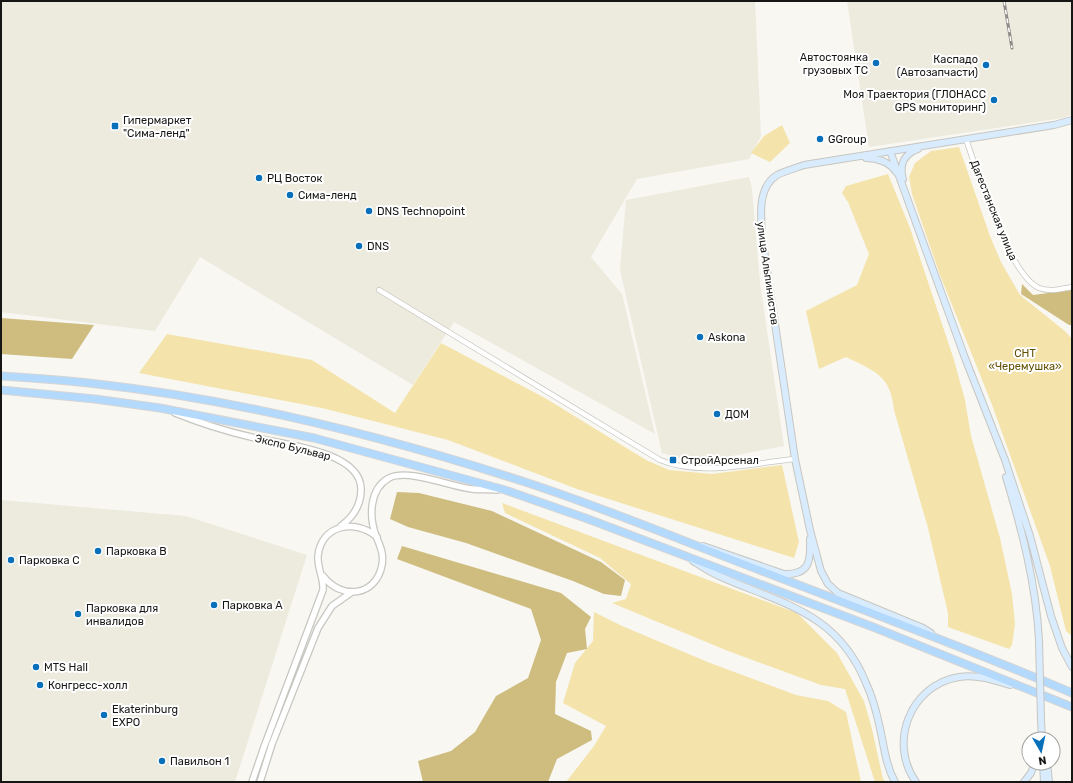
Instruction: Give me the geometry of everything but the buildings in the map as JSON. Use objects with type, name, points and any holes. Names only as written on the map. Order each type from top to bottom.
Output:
[{"type":"main road","name":"улица Альпинистов","points":[[810,530],[796,459],[762,236],[760,212],[762,197],[770,182],[778,175],[804,165],[1054,125],[1072,120]]},
{"type":"main road","points":[[909,202],[901,168],[904,159],[914,151],[939,143]]},
{"type":"main road","points":[[890,151],[1005,460],[1030,536],[1051,616],[1062,648],[1072,667]]},
{"type":"main road","points":[[846,159],[878,159],[894,169],[902,185]]},
{"type":"main road","points":[[1,376],[96,384],[162,393],[333,427],[407,447],[527,483],[941,640],[1072,693]]},
{"type":"main road","points":[[1,390],[94,399],[166,409],[314,438],[505,490],[588,519],[872,627],[1072,707]]},
{"type":"main road","points":[[990,422],[1015,506],[1028,560],[1038,615],[1042,731]]},
{"type":"main road","points":[[685,542],[710,547],[784,574],[796,574],[804,570],[808,562],[810,530]]},
{"type":"main road","points":[[810,530],[821,571],[832,589],[842,595],[922,628],[941,640]]},
{"type":"main road","points":[[686,557],[718,576],[801,609],[820,622],[838,639],[857,664],[865,681],[879,724],[886,760],[895,782]]},
{"type":"main road","points":[[916,782],[908,766],[905,755],[904,734],[906,723],[914,705],[930,689],[947,680],[969,677],[988,679],[1040,693]]},
{"type":"main road","points":[[1039,731],[1041,721]]},
{"type":"main road","points":[[1024,782],[1032,771]]},
{"type":"main road","points":[[1043,771],[1044,782]]},
{"type":"main road","points":[[1048,771],[1049,782]]},
{"type":"street","name":"Дагестанская улица","points":[[966,139],[1003,238],[1019,270],[1031,283],[1046,290],[1072,287]]},
{"type":"street","points":[[379,290],[660,460],[679,467],[708,469],[796,459]]},
{"type":"street","name":"Экспо Бульвар","points":[[166,409],[228,431],[324,454],[345,463],[356,472],[359,478],[360,499],[353,514],[340,527],[331,532],[322,543],[318,555],[324,585],[322,595],[252,782]]},
{"type":"street","points":[[260,782],[272,744],[318,628],[332,606],[352,592],[367,587],[379,575],[383,554],[376,537],[373,518],[374,497],[380,486],[391,477],[412,476],[472,489],[505,490]]},
{"type":"street","points":[[340,527],[357,526],[371,532],[376,537]]},
{"type":"street","points":[[320,570],[328,583],[337,589],[352,592]]},
{"type":"shaded area","points":[[1,1],[755,1],[761,136],[749,159],[637,179],[591,257],[622,294],[655,434],[454,322],[413,385],[200,257],[155,331],[1,312]]},
{"type":"shaded area","points":[[847,1],[1072,1],[1072,114],[1063,118],[869,147]]},
{"type":"shaded area","points":[[749,177],[752,188],[760,283],[784,446],[696,463],[662,453],[620,270],[626,200]]},
{"type":"shaded area","points":[[1022,284],[1033,295],[1072,290],[1072,325],[1069,325],[1021,294]]},
{"type":"shaded area","points":[[1,318],[94,325],[72,359],[1,354]]},
{"type":"shaded area","points":[[397,492],[419,493],[492,511],[601,562],[625,580],[621,596],[604,594],[573,581],[466,543],[408,527],[390,519]]},
{"type":"shaded area","points":[[1,500],[186,516],[307,555],[235,782],[1,782]]},
{"type":"shaded area","points":[[402,546],[561,593],[591,617],[585,629],[587,649],[567,653],[556,682],[555,714],[591,731],[592,740],[557,759],[548,782],[423,782],[418,761],[451,751],[475,732],[496,696],[528,678],[541,640],[531,609],[397,559]]},
{"type":"green space","points":[[782,125],[790,143],[770,162],[751,153],[764,136]]},
{"type":"green space","name":"СНТ «Черемушка»","points":[[959,147],[990,236],[1001,262],[1020,295],[1066,332],[1072,339],[1072,636],[1066,631],[1050,566],[991,402],[940,275],[912,194],[909,177],[915,163],[931,151]]},
{"type":"green space","points":[[888,174],[910,228],[954,360],[965,400],[971,436],[1000,538],[1012,594],[1015,624],[1012,645],[1009,649],[948,627],[948,613],[928,528],[894,410],[892,398],[885,382],[873,371],[846,357],[819,369],[806,311],[857,285],[869,254],[848,202],[842,193],[846,186]]},
{"type":"green space","points":[[167,334],[312,360],[395,413],[441,343],[545,398],[646,460],[669,470],[712,474],[782,465],[799,542],[794,558],[577,489],[448,440],[322,408],[139,373]]},
{"type":"green space","points":[[502,503],[797,613],[837,653],[864,701],[883,779],[886,782],[875,782],[845,689],[821,685],[728,651],[612,603],[626,599],[631,584],[600,558],[505,513]]},
{"type":"green space","points":[[594,612],[622,626],[710,663],[796,695],[828,701],[846,712],[861,782],[566,782],[594,746],[606,726],[563,703],[575,663],[593,641]]},
{"type":"railway","points":[[1004,1],[1012,48]]},
{"type":"place","name":"Автостоянка грузовых ТС","points":[[876,63]]},
{"type":"place","name":"Каспадо (Автозапчасти)","points":[[986,65]]},
{"type":"place","name":"Моя Траектория (ГЛОНАСС GPS мониторинг)","points":[[994,100]]},
{"type":"place","name":"Гипермаркет \"Сима-ленд\"","points":[[115,126]]},
{"type":"place","name":"GGroup","points":[[820,139]]},
{"type":"place","name":"РЦ Восток","points":[[259,178]]},
{"type":"place","name":"Сима-ленд","points":[[290,195]]},
{"type":"place","name":"DNS Technopoint","points":[[369,211]]},
{"type":"place","name":"DNS","points":[[359,246]]},
{"type":"place","name":"Askona","points":[[700,337]]},
{"type":"place","name":"ДОМ","points":[[717,414]]},
{"type":"place","name":"СтройАрсенал","points":[[673,460]]},
{"type":"place","name":"Парковка B","points":[[98,551]]},
{"type":"place","name":"Парковка C","points":[[11,560]]},
{"type":"place","name":"Парковка A","points":[[214,605]]},
{"type":"place","name":"Парковка для инвалидов","points":[[78,614]]},
{"type":"place","name":"MTS Hall","points":[[36,667]]},
{"type":"place","name":"Конгресс-холл","points":[[40,685]]},
{"type":"place","name":"Ekaterinburg EXPO","points":[[104,715]]},
{"type":"place","name":"Павильон 1","points":[[162,761]]}]
